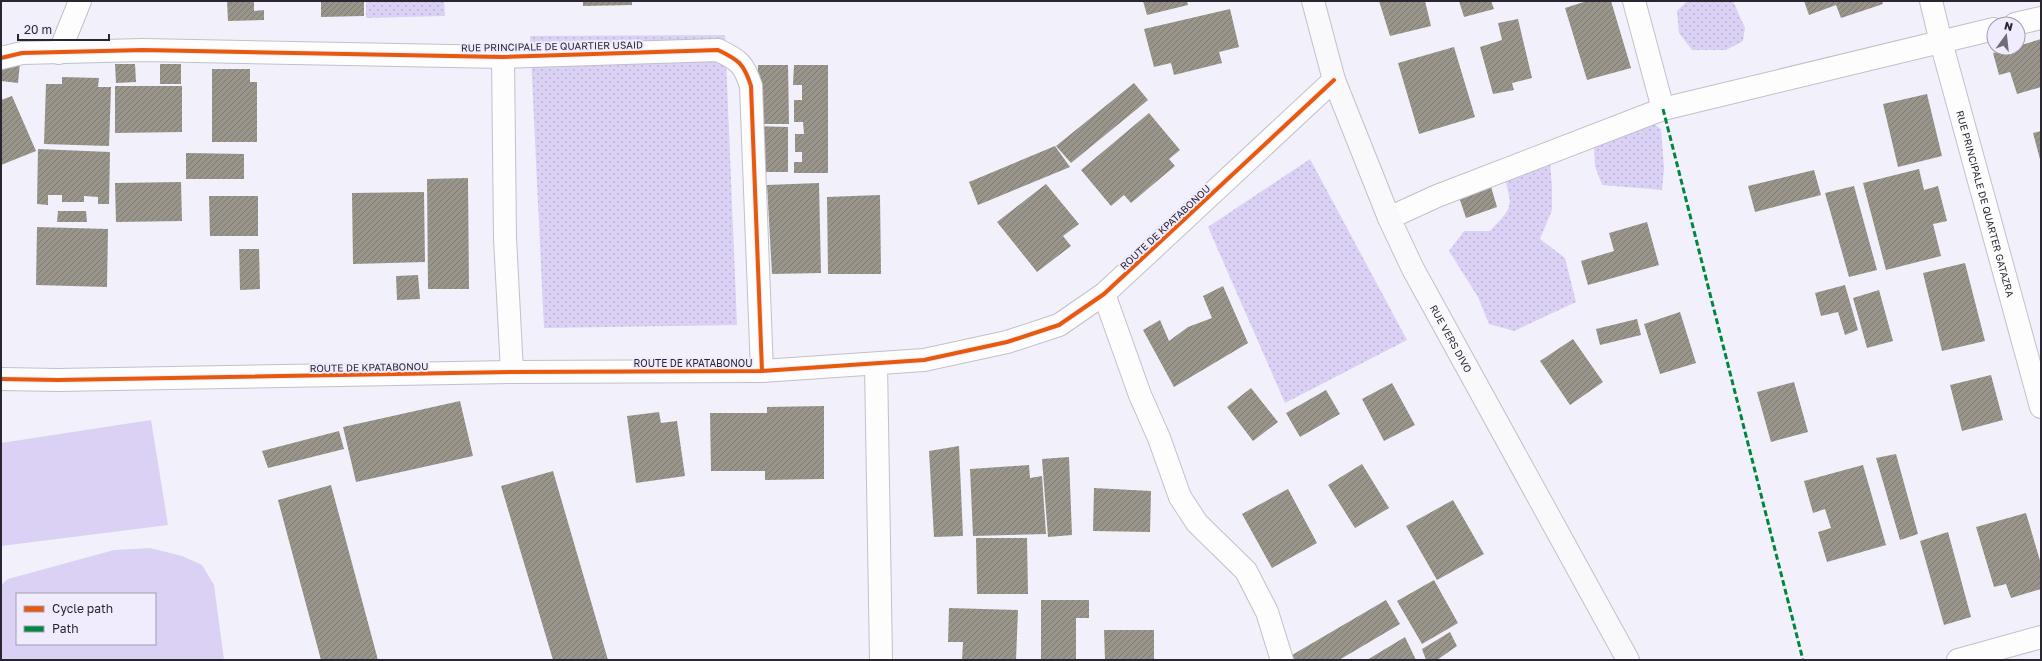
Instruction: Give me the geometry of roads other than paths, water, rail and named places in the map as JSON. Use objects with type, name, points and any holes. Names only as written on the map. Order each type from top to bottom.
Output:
[{"type":"main road","name":"RUE VERS DIVO","points":[[1313,1],[1334,80],[1389,218],[1413,269],[1628,660]]},
{"type":"street","points":[[59,52],[80,1]]},
{"type":"street","points":[[1634,1],[1663,110]]},
{"type":"street","name":"RUE PRINCIPALE DE QUARTER GATAZRA","points":[[1931,1],[2041,407]]},
{"type":"street","points":[[2026,21],[2041,18]]},
{"type":"street","points":[[1389,218],[1437,196],[1663,110],[1986,31]]},
{"type":"street","name":"RUE PRINCIPALE DE QUARTIER USAID","points":[[1,58],[22,53],[143,50],[503,57],[718,50],[736,58],[746,69],[751,86],[762,371]]},
{"type":"street","points":[[503,57],[505,238],[512,372]]},
{"type":"street","name":"ROUTE DE KPATABONOU","points":[[1,379],[66,380],[512,372],[762,371],[924,360],[1008,342],[1059,324],[1104,294],[1334,80]]},
{"type":"street","points":[[1104,294],[1140,395],[1159,438],[1180,497],[1197,523],[1246,571],[1267,612],[1282,660]]},
{"type":"street","points":[[876,364],[881,660]]},
{"type":"street","points":[[1958,660],[2041,637]]}]
